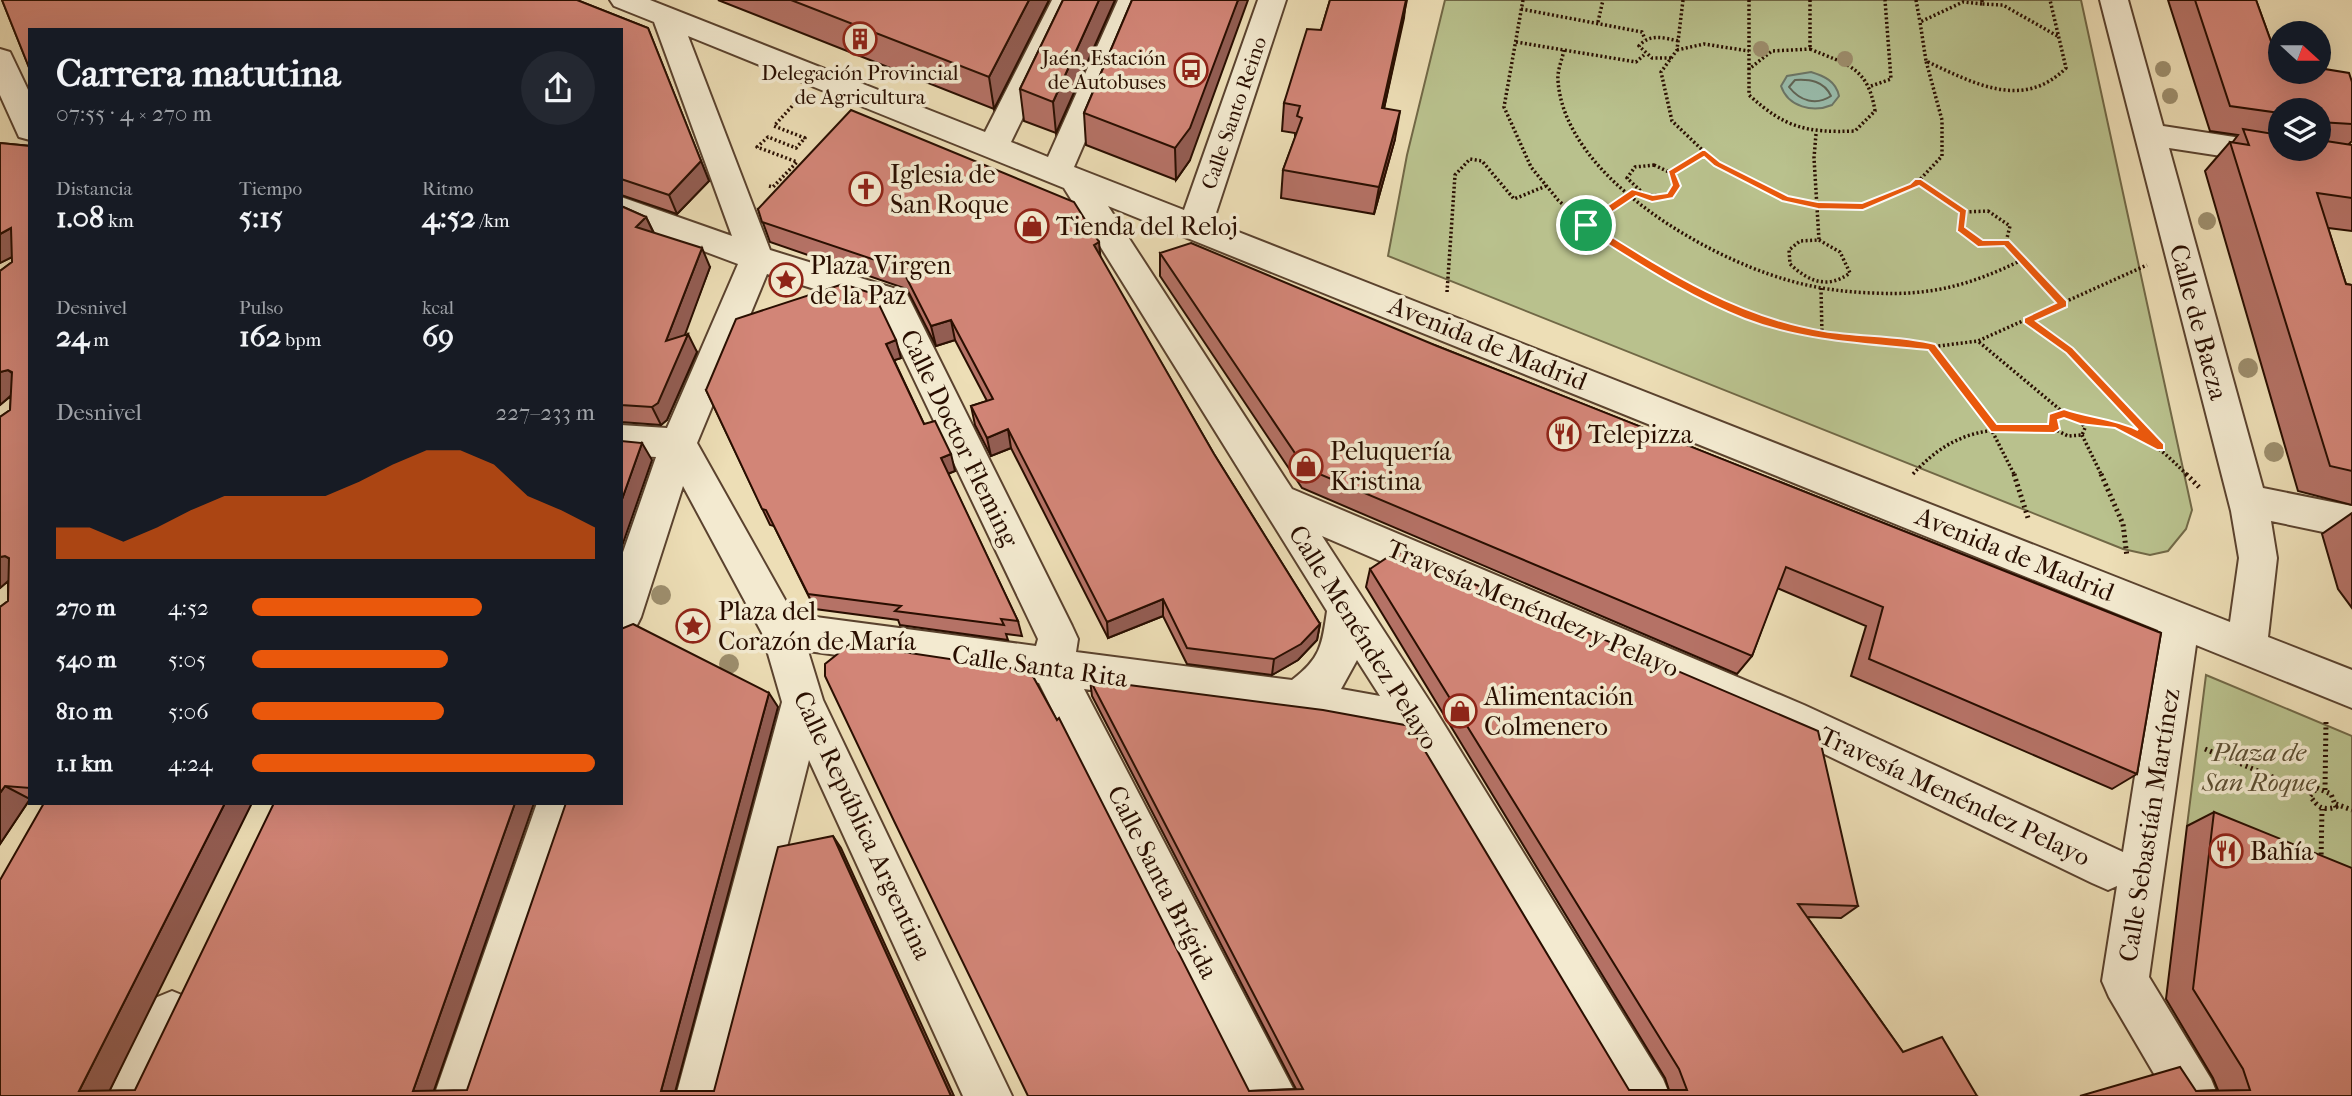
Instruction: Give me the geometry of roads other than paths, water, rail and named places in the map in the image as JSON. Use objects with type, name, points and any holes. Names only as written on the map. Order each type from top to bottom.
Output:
[{"type":"street","name":"Avenida de Madrid","points":[[624,0],[2352,688]]},
{"type":"street","points":[[992,148],[1066,0]]},
{"type":"street","points":[[1066,177],[1069,148],[1132,0]]},
{"type":"street","name":"Calle Santo Reino","points":[[1195,226],[1272,0]]},
{"type":"street","name":"Calle de Baeza","points":[[2114,0],[2247,501],[2258,558],[2248,647]]},
{"type":"street","points":[[623,611],[679,443],[757,258],[666,17]]},
{"type":"street","points":[[0,59],[17,141]]},
{"type":"street","points":[[0,83],[19,124],[17,141]]},
{"type":"street","points":[[2150,135],[2352,165]]},
{"type":"street","name":"Calle Menéndez Pelayo","points":[[1066,177],[1347,607],[1646,1096]]},
{"type":"street","name":"Calle Doctor Fleming","points":[[623,209],[757,258],[894,301],[1058,639],[1052,668]]},
{"type":"street","points":[[623,440],[679,443]]},
{"type":"street","name":"Calle República Argentina","points":[[679,443],[781,630],[803,702],[988,1096]]},
{"type":"street","name":"Travesía Menéndez y Pelayo","points":[[1276,499],[1796,721]]},
{"type":"street","points":[[2247,501],[2352,522]]},
{"type":"street","points":[[1299,699],[1328,677],[1342,654],[1347,607]]},
{"type":"street","name":"Calle Sebastián Martínez","points":[[2179,620],[2125,981],[2194,1096]]},
{"type":"street","name":"Calle Santa Rita","points":[[781,630],[1299,699],[1419,722]]},
{"type":"street","name":"Calle Santa Brígida","points":[[1052,668],[1273,1096]]},
{"type":"street","points":[[700,1096],[803,702]]},
{"type":"street","name":"Travesía Menéndez Pelayo","points":[[1796,721],[2108,868]]},
{"type":"street","points":[[458,1096],[558,805]]},
{"type":"street","points":[[132,1096],[192,974]]},
{"type":"water","points":[[1811,72],[1825,77],[1835,86],[1839,96],[1832,105],[1809,108],[1795,103],[1784,93],[1781,86],[1787,76]]},
{"type":"place","name":"Delegación Provincial de Agricultura","points":[[860,39]]},
{"type":"place","name":"Jaén, Estación de Autobuses","points":[[1191,70]]},
{"type":"place","name":"Iglesia de San Roque","points":[[866,189]]},
{"type":"place","name":"Tienda del Reloj","points":[[1032,226]]},
{"type":"place","name":"Plaza Virgen de la Paz","points":[[786,280]]},
{"type":"place","name":"Telepizza","points":[[1564,434]]},
{"type":"place","name":"Peluquería Kristina","points":[[1306,466]]},
{"type":"place","name":"Plaza del Corazón de María","points":[[693,626]]},
{"type":"place","name":"Alimentación Colmenero","points":[[1460,711]]},
{"type":"place","name":"Bahía","points":[[2226,851]]},
{"type":"park label","name":"Plaza de San Roque","points":[[2259,767]]}]
